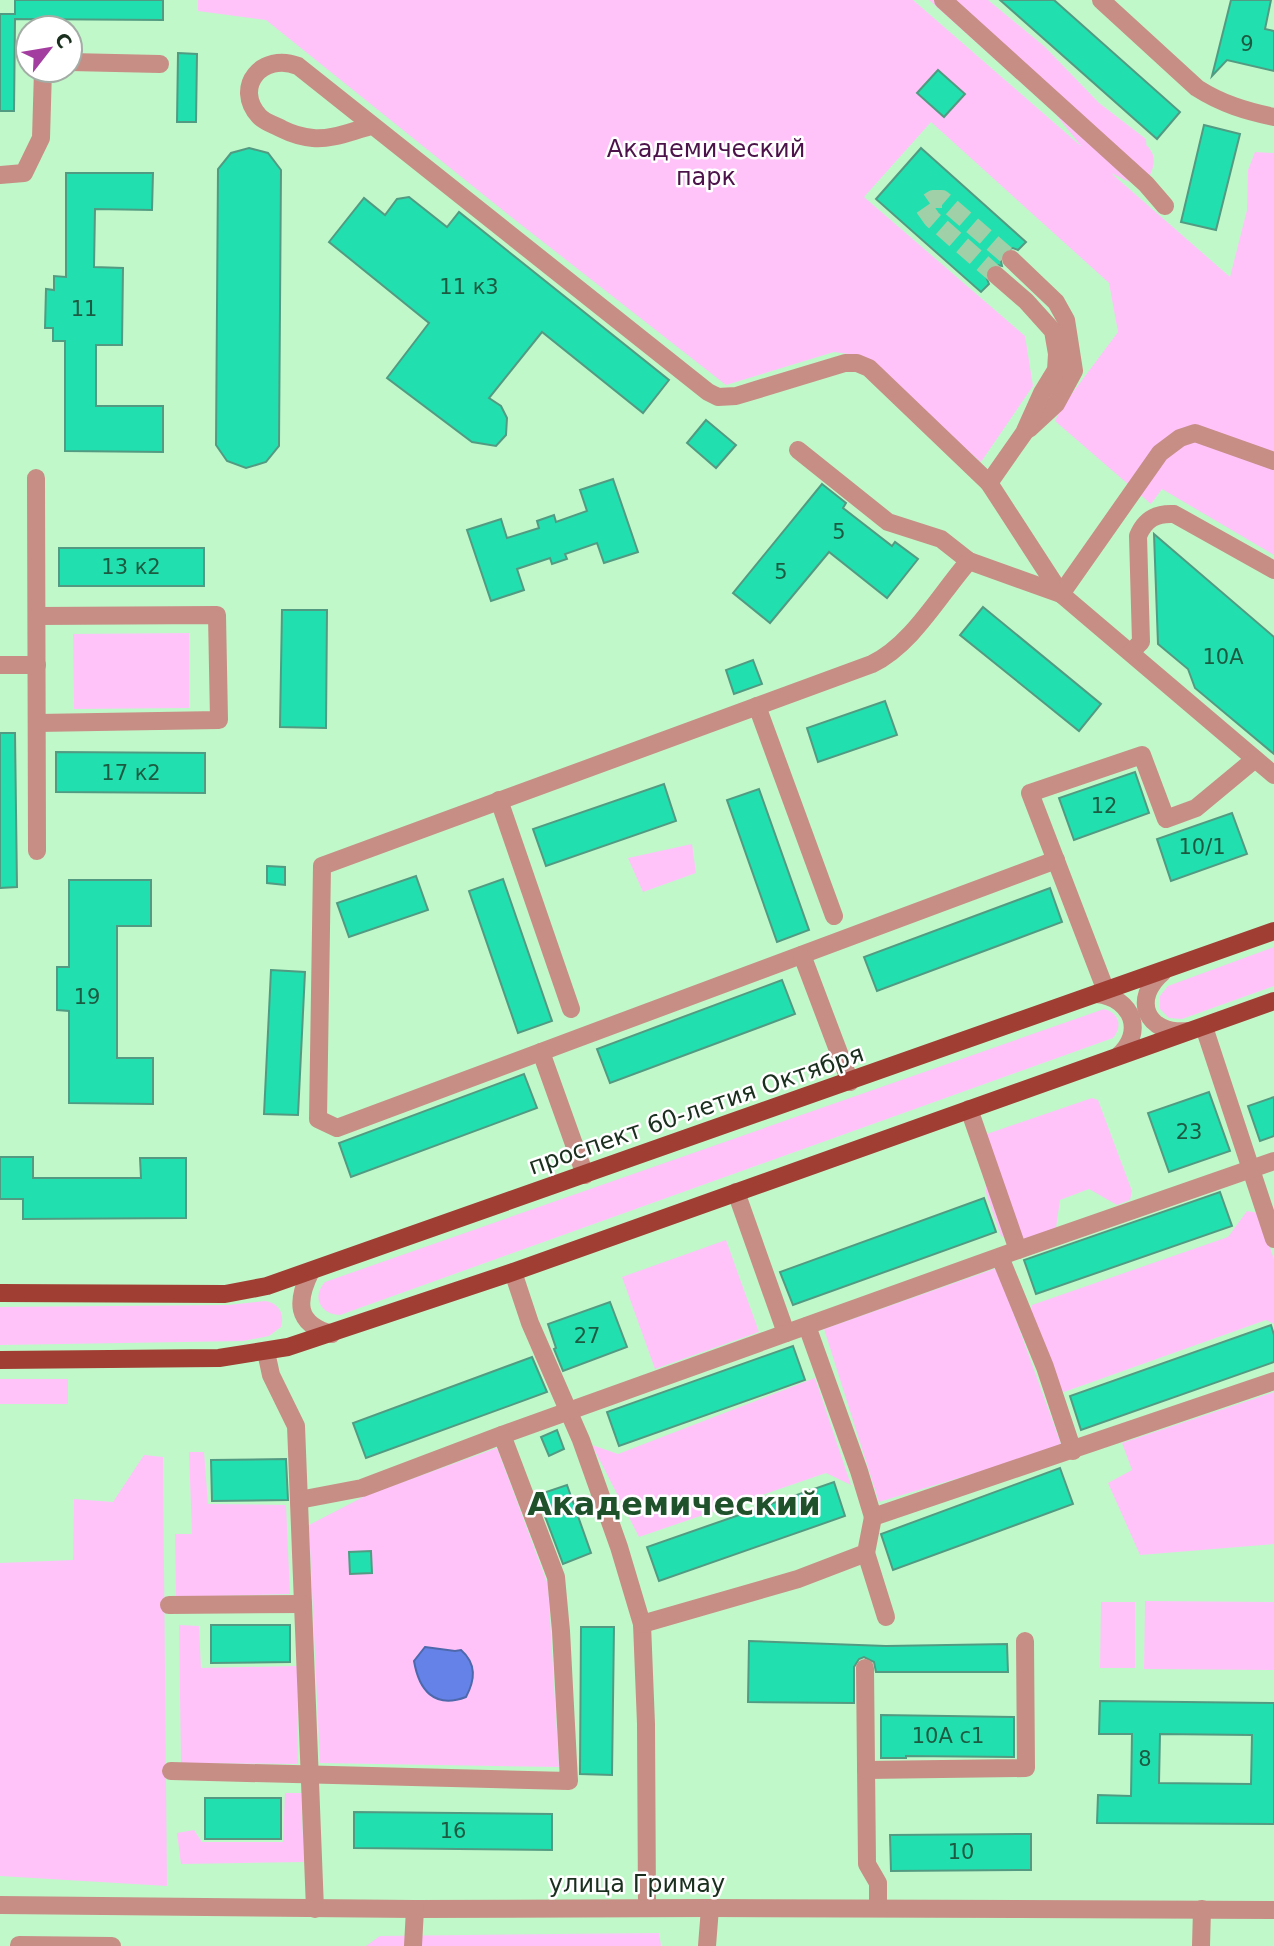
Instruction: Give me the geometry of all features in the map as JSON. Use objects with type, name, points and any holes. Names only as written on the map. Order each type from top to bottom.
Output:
[{"type":"main road","name":"проспект 60-летия Октября","points":[[0,1293],[225,1294],[267,1286],[1274,931]]},
{"type":"main road","points":[[0,1360],[219,1358],[266,1352],[332,1334],[1274,1001]]},
{"type":"street","points":[[943,0],[1135,174],[1165,206]]},
{"type":"street","points":[[1101,0],[1197,88],[1235,108],[1274,117]]},
{"type":"street","points":[[84,62],[160,64]]},
{"type":"street","points":[[372,125],[315,139],[295,135],[260,118],[251,105],[249,90],[252,79],[263,67],[276,62],[298,66],[708,392],[718,397],[736,396],[845,363],[857,363],[869,368],[989,483],[1062,594]]},
{"type":"street","points":[[0,175],[24,173],[41,138],[43,84]]},
{"type":"street","points":[[1011,259],[1056,302],[1066,320],[1074,371],[1056,404],[1024,433]]},
{"type":"street","points":[[989,483],[1024,433],[1056,370],[1057,354],[1053,331],[1026,301],[996,275]]},
{"type":"street","points":[[1062,594],[1160,453],[1170,444],[1195,433],[1274,461]]},
{"type":"street","points":[[798,450],[888,522],[941,539],[969,561],[1062,594],[1136,647],[1274,775]]},
{"type":"street","points":[[36,478],[37,851]]},
{"type":"street","points":[[1136,647],[1138,536],[1142,526],[1150,518],[1174,514],[1274,570]]},
{"type":"street","points":[[969,561],[887,657],[322,866],[318,1119],[337,1128],[1056,860]]},
{"type":"street","points":[[37,616],[217,615],[219,720],[37,723]]},
{"type":"street","points":[[0,665],[37,665]]},
{"type":"street","points":[[757,706],[834,916]]},
{"type":"street","points":[[1118,1056],[1125,1050],[1132,1032],[1129,1013],[1116,999],[1102,993],[1030,793],[1142,755],[1166,819],[1196,808],[1255,759]]},
{"type":"street","points":[[499,800],[571,1009]]},
{"type":"street","points":[[802,954],[850,1082]]},
{"type":"street","points":[[1163,972],[1151,982],[1145,997],[1148,1013],[1157,1026],[1172,1032],[1196,1029],[1251,1170],[1274,1239]]},
{"type":"street","points":[[541,1052],[586,1175]]},
{"type":"street","points":[[969,1109],[1018,1250]]},
{"type":"street","points":[[299,1500],[362,1488],[807,1325],[1274,1161]]},
{"type":"street","points":[[736,1192],[786,1333]]},
{"type":"street","points":[[1000,1257],[1045,1367],[1073,1451]]},
{"type":"street","points":[[311,1271],[303,1287],[301,1310],[318,1330],[332,1334]]},
{"type":"street","points":[[513,1272],[530,1323],[570,1410],[619,1547],[642,1624],[646,1724],[647,1908]]},
{"type":"street","points":[[807,1325],[873,1517],[866,1553],[886,1617]]},
{"type":"street","points":[[266,1352],[271,1375],[296,1426],[315,1909]]},
{"type":"street","points":[[873,1517],[1274,1381]]},
{"type":"street","points":[[171,1771],[569,1781],[556,1577],[502,1436]]},
{"type":"street","points":[[642,1624],[798,1579],[866,1553]]},
{"type":"street","points":[[169,1605],[303,1604]]},
{"type":"street","points":[[866,1770],[1026,1768],[1024,1641]]},
{"type":"street","points":[[865,1668],[867,1864],[878,1882],[878,1908]]},
{"type":"street","name":"улица Гримау","points":[[0,1905],[315,1909],[1274,1910]]},
{"type":"street","points":[[707,1946],[710,1908]]},
{"type":"street","points":[[414,1946],[415,1909]]},
{"type":"street","points":[[1202,1909],[1202,1946]]},
{"type":"street","points":[[19,1945],[112,1946]]},
{"type":"green space","name":"Академический парк","points":[[198,0],[913,0],[1082,147],[1053,111],[929,0],[988,0],[1045,47],[1099,103],[1146,139],[1146,146],[1154,158],[1147,181],[1131,182],[1111,173],[1230,277],[1247,210],[1248,170],[1255,152],[1274,153],[1274,555],[1162,489],[1151,504],[1055,421],[1062,407],[1118,332],[1109,283],[931,122],[864,197],[1025,336],[1033,386],[981,462],[863,361],[849,354],[834,352],[726,385],[266,20],[198,11]]},
{"type":"green space","points":[[189,633],[189,708],[74,709],[73,634]]},
{"type":"green space","points":[[692,844],[696,873],[643,892],[628,858]]},
{"type":"green space","points":[[1274,947],[1274,986],[1182,1019],[1169,1018],[1160,1009],[1160,996],[1168,986]]},
{"type":"green space","points":[[1104,1009],[1118,1021],[1118,1029],[1113,1038],[340,1315],[328,1312],[320,1304],[319,1293],[325,1282]]},
{"type":"green space","points":[[1092,1098],[1098,1100],[1132,1191],[1130,1200],[1117,1205],[1089,1189],[1060,1200],[1056,1228],[1025,1244],[1001,1236],[986,1193],[984,1135]]},
{"type":"green space","points":[[1247,1211],[1259,1213],[1274,1260],[1274,1324],[1266,1320],[1064,1392],[1057,1387],[1031,1317],[1032,1305],[1228,1237]]},
{"type":"green space","points":[[726,1240],[759,1332],[655,1369],[622,1277]]},
{"type":"green space","points":[[997,1268],[1062,1447],[879,1502],[824,1329]]},
{"type":"green space","points":[[265,1301],[280,1310],[281,1327],[269,1336],[243,1341],[0,1345],[0,1307],[228,1305]]},
{"type":"green space","points":[[815,1378],[851,1485],[826,1473],[639,1537],[592,1445],[618,1454]]},
{"type":"green space","points":[[0,1379],[68,1379],[68,1404],[0,1404]]},
{"type":"green space","points":[[1274,1392],[1274,1544],[1140,1555],[1108,1483],[1132,1470],[1122,1443]]},
{"type":"green space","points":[[497,1448],[548,1585],[559,1767],[320,1763],[309,1525],[367,1495]]},
{"type":"green space","points":[[189,1452],[204,1452],[208,1504],[286,1505],[290,1594],[176,1597],[175,1534],[192,1534]]},
{"type":"green space","points":[[144,1455],[163,1457],[167,1886],[0,1876],[0,1563],[73,1560],[74,1499],[113,1502]]},
{"type":"green space","points":[[1145,1601],[1274,1602],[1274,1670],[1144,1669]]},
{"type":"green space","points":[[1101,1602],[1135,1602],[1135,1668],[1100,1668]]},
{"type":"green space","points":[[179,1625],[199,1626],[201,1668],[297,1666],[298,1764],[181,1763]]},
{"type":"green space","points":[[285,1793],[301,1793],[304,1862],[181,1864],[177,1833],[194,1830],[202,1842],[283,1842]]},
{"type":"green space","points":[[659,1933],[661,1946],[366,1946],[380,1936]]},
{"type":"water","points":[[425,1647],[461,1650],[466,1655],[473,1672],[466,1697],[445,1701],[437,1699],[424,1688],[414,1661]]},
{"type":"building","points":[[15,0],[163,0],[163,20],[84,19],[84,14],[15,14]]},
{"type":"building","points":[[1000,0],[1054,0],[1180,112],[1157,139]]},
{"type":"building","points":[[1231,0],[1271,0],[1265,29],[1274,31],[1274,71],[1227,60],[1212,76]]},
{"type":"building","points":[[0,14],[14,14],[14,111],[0,111]]},
{"type":"building","points":[[178,53],[197,54],[196,122],[177,122]]},
{"type":"building","points":[[938,70],[965,94],[944,117],[917,93]]},
{"type":"building","points":[[1204,125],[1240,134],[1216,230],[1181,222]]},
{"type":"building","points":[[249,148],[268,153],[281,170],[279,446],[266,462],[246,468],[227,461],[216,445],[218,169],[231,153]]},
{"type":"building","points":[[921,148],[1026,242],[1018,250],[1013,248],[1003,251],[1000,257],[1002,266],[993,264],[988,267],[985,274],[989,284],[981,292],[876,199]]},
{"type":"building","points":[[66,173],[153,173],[152,210],[95,209],[94,267],[123,268],[122,345],[96,345],[96,406],[163,406],[163,452],[65,451],[65,341],[53,341],[53,328],[45,328],[46,289],[54,290],[54,276],[66,277]]},
{"type":"building","points":[[409,197],[447,227],[459,212],[669,380],[643,413],[542,332],[489,398],[501,406],[507,418],[506,435],[496,446],[472,442],[387,378],[429,323],[329,242],[364,198],[385,215],[397,199]]},
{"type":"building","points":[[706,420],[736,445],[716,468],[687,443]]},
{"type":"building","points":[[613,479],[638,552],[604,563],[597,543],[565,554],[567,559],[552,564],[550,558],[517,569],[524,590],[491,601],[467,530],[501,519],[507,538],[539,528],[537,521],[554,515],[556,522],[587,511],[580,490]]},
{"type":"building","points":[[822,484],[846,503],[843,508],[892,546],[895,542],[918,559],[887,598],[829,552],[770,623],[733,593]]},
{"type":"building","points":[[1154,534],[1274,637],[1274,754],[1195,688],[1188,669],[1158,644]]},
{"type":"building","points":[[59,548],[204,548],[204,586],[59,586]]},
{"type":"building","points":[[983,607],[1101,704],[1079,731],[960,635]]},
{"type":"building","points":[[282,610],[327,610],[326,728],[280,727]]},
{"type":"building","points":[[753,660],[762,684],[734,694],[726,670]]},
{"type":"building","points":[[885,701],[897,735],[818,762],[807,728]]},
{"type":"building","points":[[0,733],[15,733],[17,887],[0,888]]},
{"type":"building","points":[[56,752],[205,753],[205,793],[56,792]]},
{"type":"building","points":[[1135,772],[1149,813],[1074,840],[1059,798]]},
{"type":"building","points":[[664,784],[676,821],[546,866],[533,829]]},
{"type":"building","points":[[759,789],[809,930],[777,942],[727,800]]},
{"type":"building","points":[[1232,813],[1247,854],[1171,881],[1157,839]]},
{"type":"building","points":[[267,866],[285,867],[285,885],[267,883]]},
{"type":"building","points":[[416,876],[428,910],[349,937],[337,903]]},
{"type":"building","points":[[503,879],[552,1021],[518,1033],[469,891]]},
{"type":"building","points":[[69,880],[151,880],[151,926],[117,926],[117,1058],[153,1058],[153,1104],[69,1103],[69,1011],[57,1010],[57,967],[69,967]]},
{"type":"building","points":[[1050,888],[1062,922],[877,991],[864,957]]},
{"type":"building","points":[[271,970],[305,972],[298,1115],[264,1114]]},
{"type":"building","points":[[782,980],[795,1014],[610,1083],[597,1049]]},
{"type":"building","points":[[524,1074],[537,1108],[351,1177],[339,1143]]},
{"type":"building","points":[[1209,1092],[1230,1151],[1169,1172],[1148,1113]]},
{"type":"building","points":[[1274,1097],[1274,1136],[1260,1141],[1248,1106]]},
{"type":"building","points":[[0,1157],[33,1157],[33,1178],[141,1178],[140,1158],[186,1158],[186,1218],[23,1219],[23,1199],[0,1199]]},
{"type":"building","points":[[1220,1192],[1232,1226],[1036,1294],[1024,1260]]},
{"type":"building","points":[[984,1198],[996,1232],[793,1305],[780,1272]]},
{"type":"building","points":[[610,1302],[627,1347],[563,1371],[548,1324]]},
{"type":"building","points":[[1271,1325],[1274,1335],[1274,1362],[1081,1430],[1070,1396]]},
{"type":"building","points":[[793,1346],[805,1380],[619,1446],[607,1412]]},
{"type":"building","points":[[532,1357],[547,1392],[366,1458],[353,1423]]},
{"type":"building","points":[[557,1430],[564,1449],[549,1456],[541,1437]]},
{"type":"building","points":[[286,1459],[288,1500],[212,1501],[211,1460]]},
{"type":"building","points":[[1060,1468],[1073,1504],[893,1570],[881,1534]]},
{"type":"building","points":[[834,1482],[845,1516],[659,1581],[647,1547]]},
{"type":"building","points":[[567,1485],[591,1553],[563,1564],[537,1495]]},
{"type":"building","points":[[371,1551],[372,1573],[350,1574],[349,1552]]},
{"type":"building","points":[[211,1625],[290,1625],[290,1662],[211,1663]]},
{"type":"building","points":[[581,1627],[614,1627],[612,1775],[580,1774]]},
{"type":"building","points":[[749,1641],[886,1646],[1007,1644],[1008,1672],[876,1672],[874,1662],[864,1657],[859,1659],[854,1667],[854,1703],[748,1702]]},
{"type":"building","points":[[1100,1701],[1274,1703],[1274,1824],[1097,1823],[1098,1795],[1131,1796],[1132,1734],[1099,1734]],"holes":[[[1160,1734],[1252,1735],[1251,1784],[1159,1783]]]},
{"type":"building","points":[[881,1715],[1014,1717],[1014,1757],[881,1758]]},
{"type":"building","points":[[205,1798],[281,1798],[281,1839],[205,1839]]},
{"type":"building","points":[[354,1812],[552,1814],[552,1850],[354,1848]]},
{"type":"building","points":[[1031,1834],[1031,1870],[891,1871],[890,1835]]},
{"type":"tunnel","points":[[996,275],[932,219],[923,206],[933,199],[942,199],[1011,259]]},
{"type":"district","name":"Академический","points":[[674,1504]]}]
